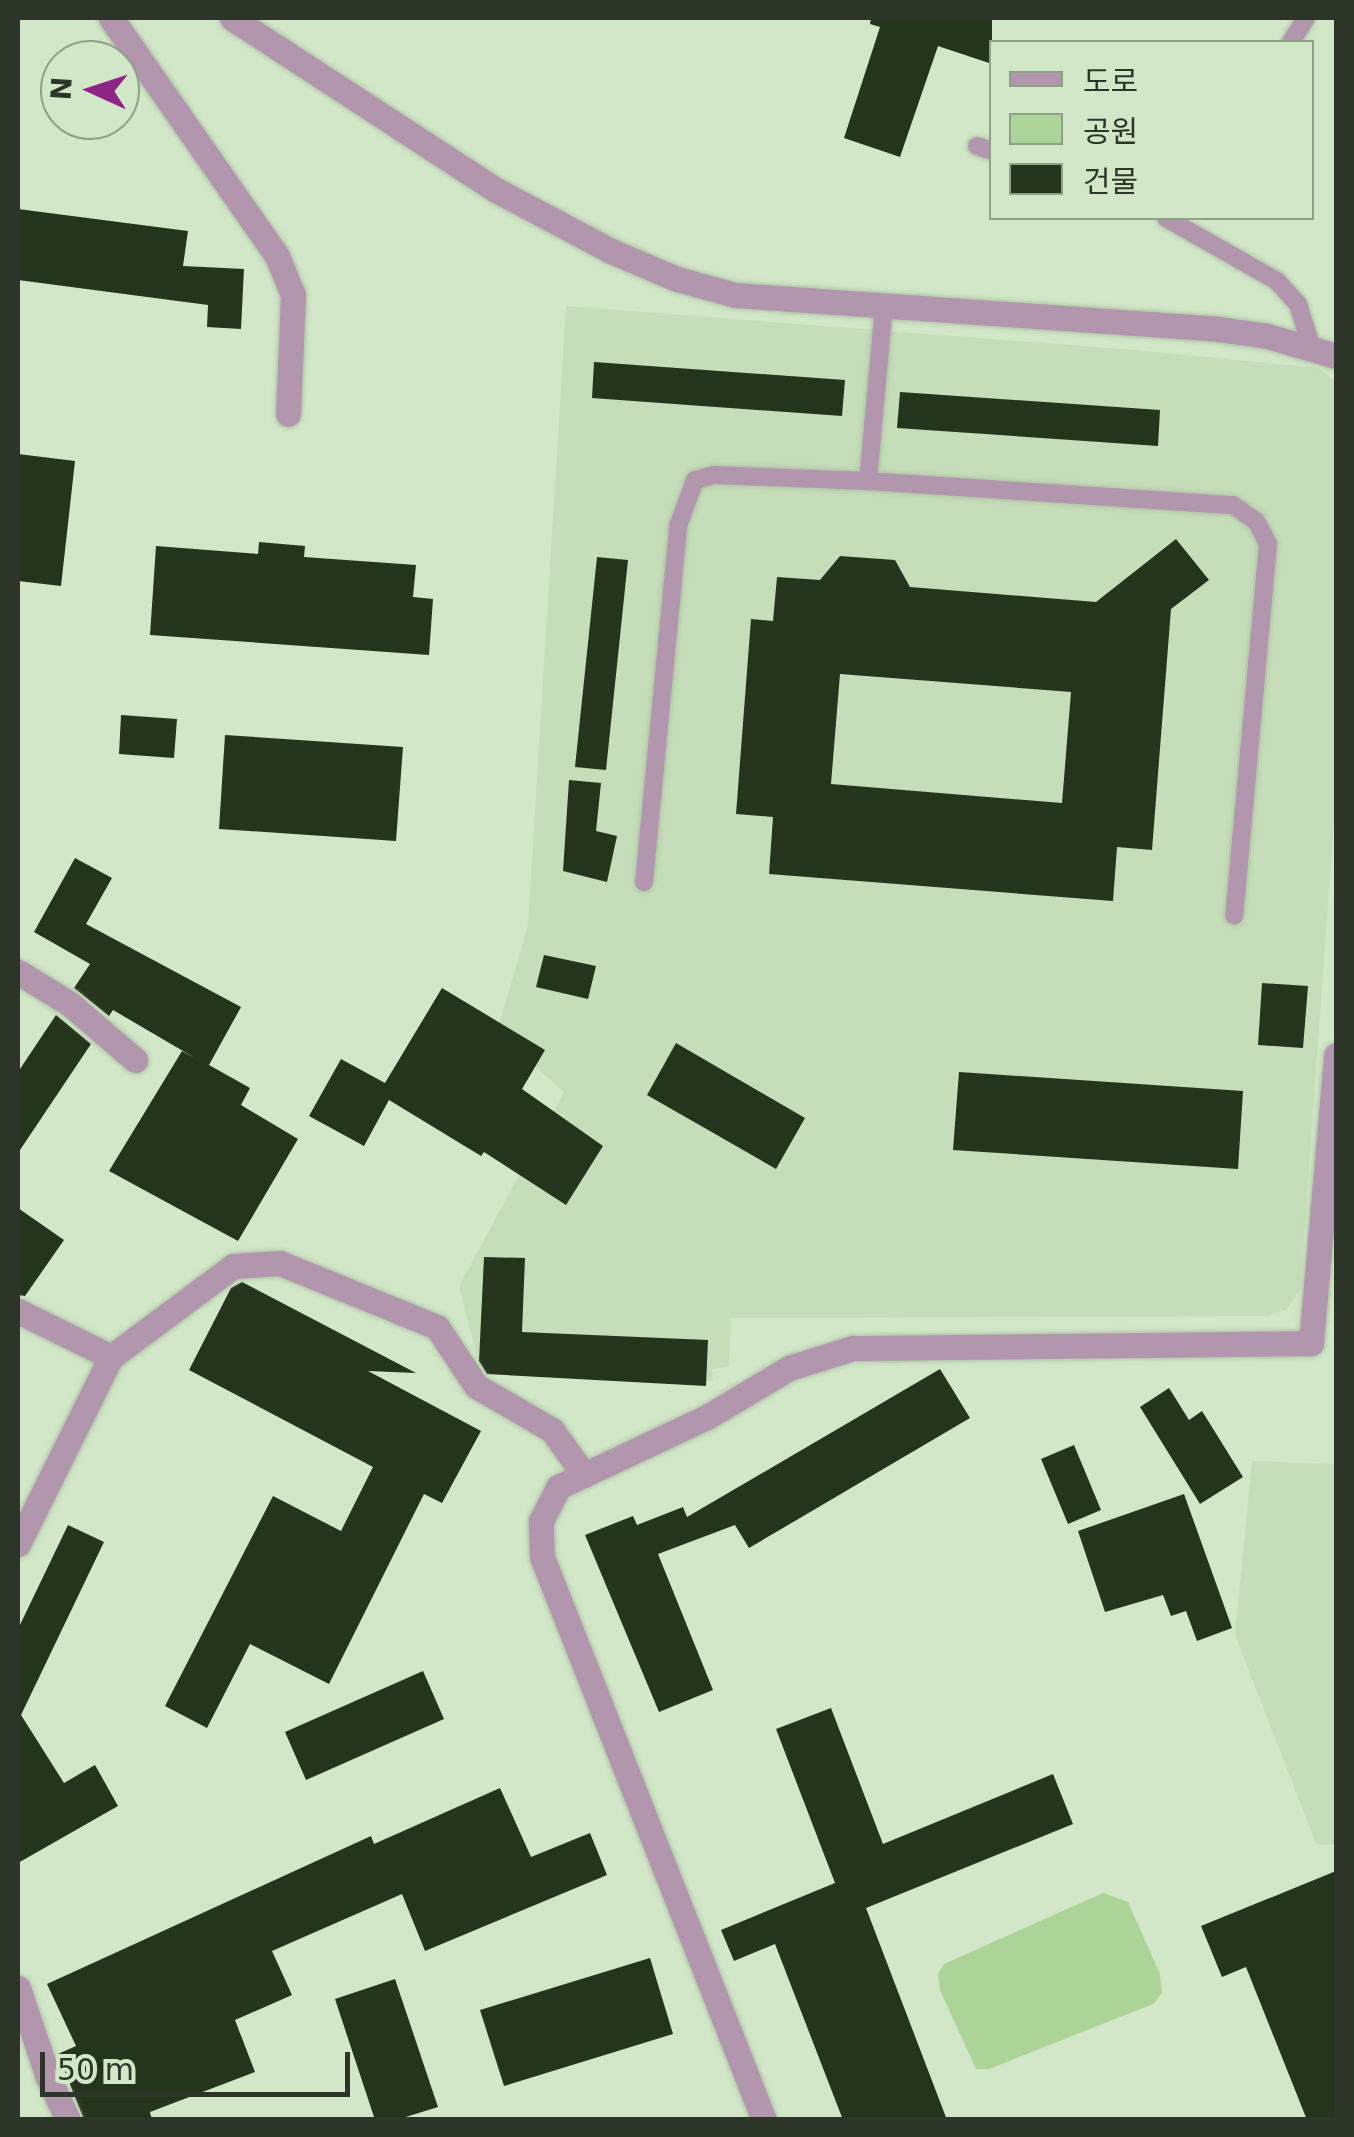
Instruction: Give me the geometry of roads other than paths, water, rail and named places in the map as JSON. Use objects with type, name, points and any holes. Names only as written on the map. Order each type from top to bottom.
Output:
[{"type":"street","points":[[111,18],[277,256],[293,295],[288,414]]},
{"type":"street","points":[[232,18],[444,158],[611,251],[677,279],[734,295],[1218,329],[1311,346],[1336,356]]},
{"type":"street","points":[[18,972],[70,1004],[135,1060]]},
{"type":"street","points":[[764,2120],[542,1556],[541,1521],[558,1487],[707,1417],[789,1368],[853,1348],[1312,1343],[1336,1055]]},
{"type":"street","points":[[18,1544],[110,1357],[233,1266],[280,1263],[437,1327],[476,1386],[552,1430],[584,1475]]},
{"type":"street","points":[[18,1311],[110,1357]]},
{"type":"street","points":[[18,1988],[48,2077],[68,2120]]},
{"type":"lane","points":[[1292,40],[1306,18]]},
{"type":"lane","points":[[1198,225],[1277,281],[1298,304],[1311,346]]},
{"type":"lane","points":[[868,481],[884,306]]},
{"type":"lane","points":[[644,882],[678,526],[695,480],[714,475],[868,481],[1233,504],[1256,521],[1268,544],[1234,915]]}]
